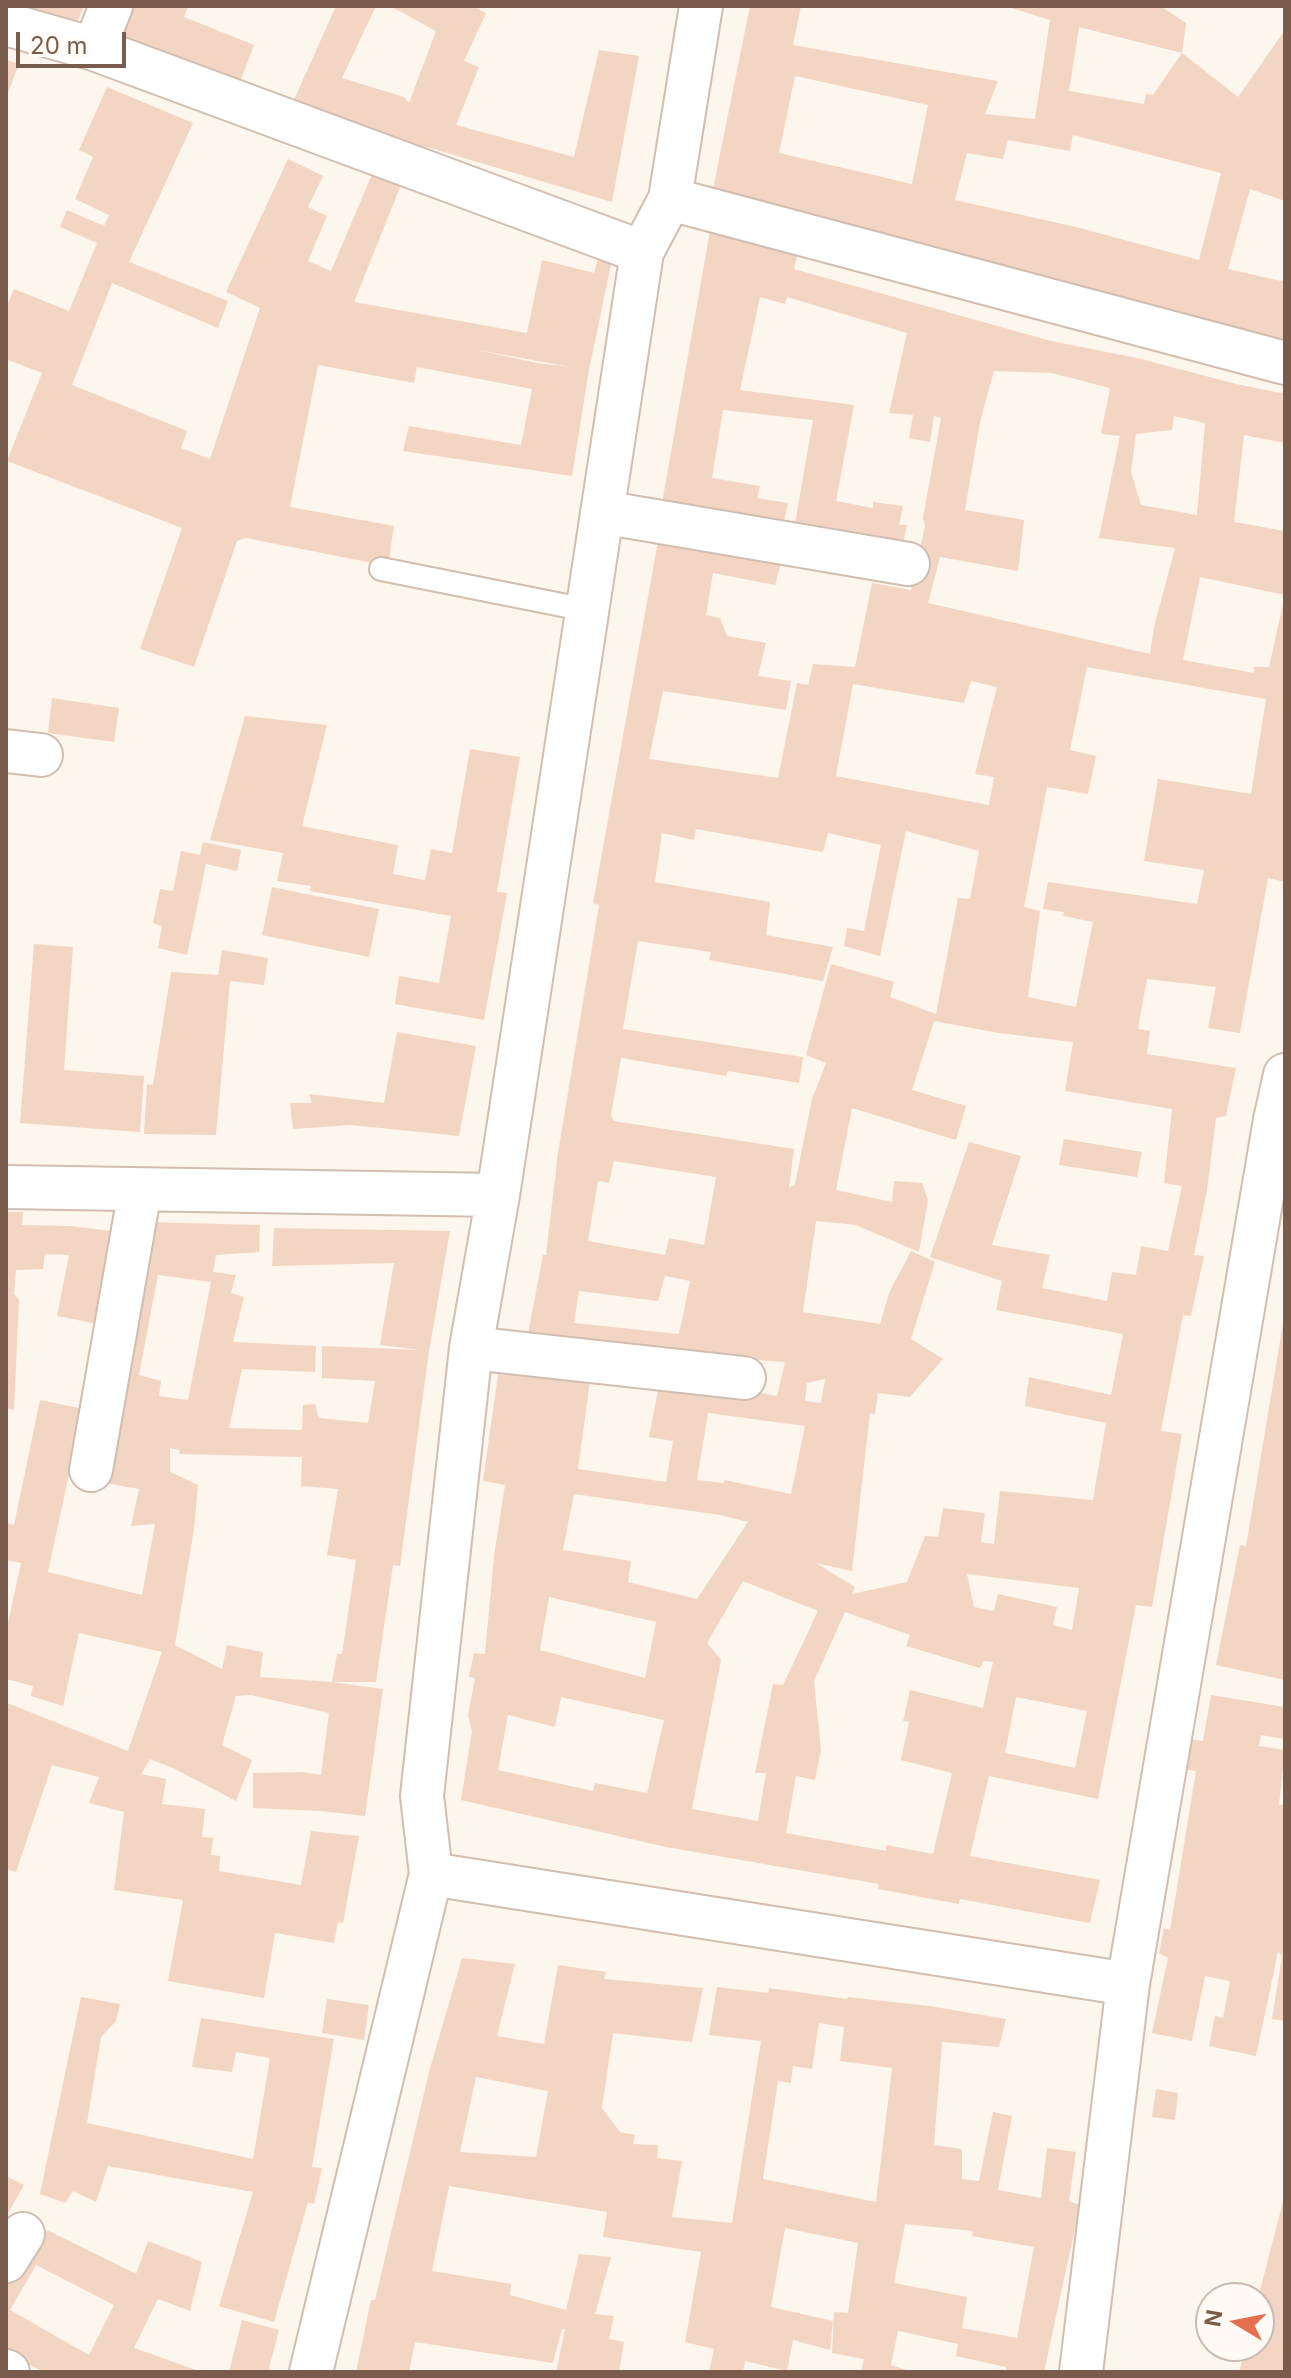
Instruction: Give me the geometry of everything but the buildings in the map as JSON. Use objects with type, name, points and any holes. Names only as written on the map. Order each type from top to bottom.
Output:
[{"type":"street","points":[[94,49],[111,6]]},
{"type":"street","points":[[311,2372],[431,1874],[422,1796],[471,1348],[498,1195],[642,252],[670,199],[701,6]]},
{"type":"street","points":[[6,24],[94,49],[642,252]]},
{"type":"street","points":[[670,199],[1285,363]]},
{"type":"street","points":[[602,512],[908,564]]},
{"type":"street","points":[[1081,2372],[1128,1984],[1272,1136],[1285,1075]]},
{"type":"street","points":[[6,1187],[498,1195]]},
{"type":"street","points":[[91,1470],[140,1190]]},
{"type":"street","points":[[471,1348],[744,1378]]},
{"type":"street","points":[[431,1874],[1128,1984]]},
{"type":"lane","points":[[381,569],[587,610]]}]
